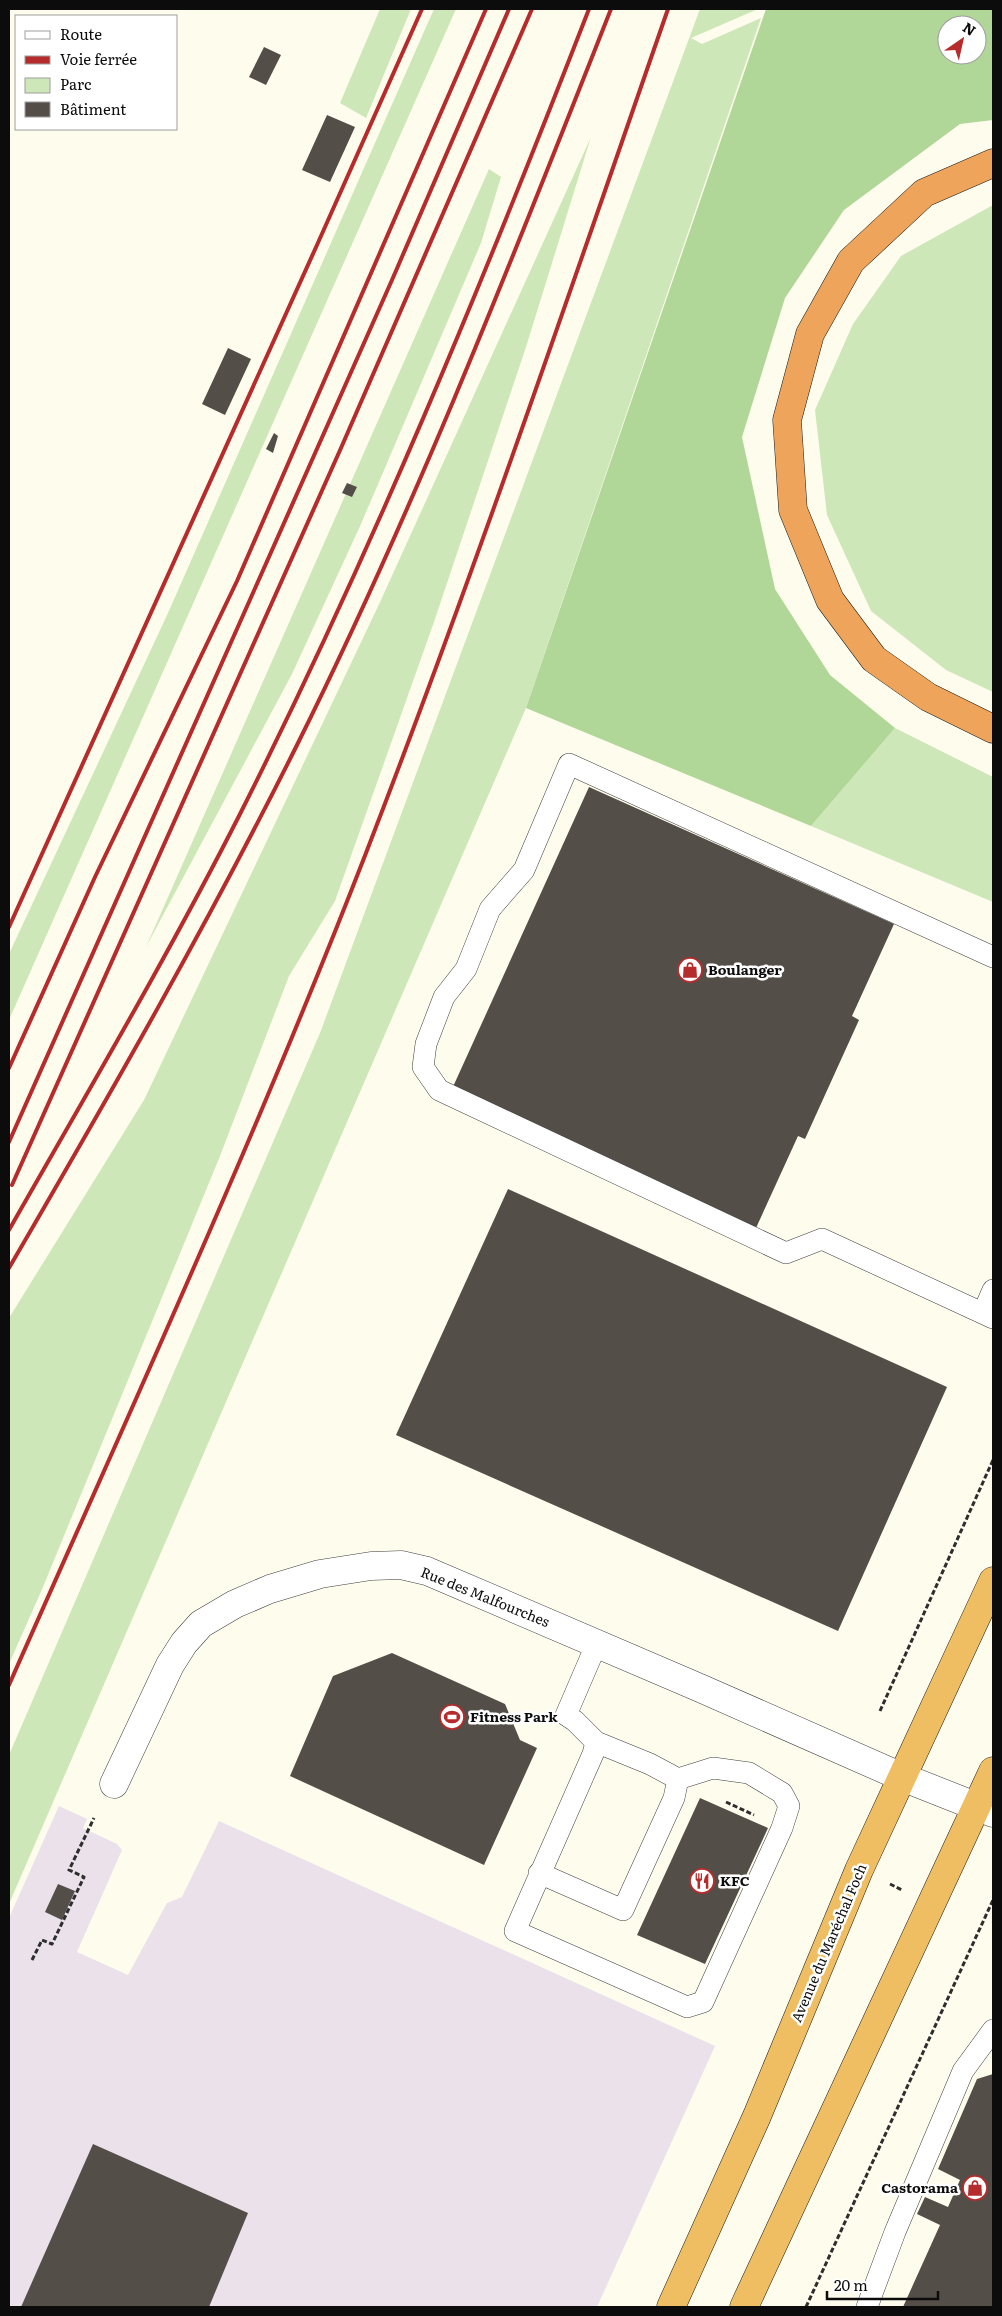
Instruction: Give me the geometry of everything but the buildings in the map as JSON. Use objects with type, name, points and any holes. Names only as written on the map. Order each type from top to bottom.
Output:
[{"type":"highway","points":[[993,163],[924,193],[851,260],[810,334],[788,420],[793,510],[830,600],[874,659],[928,697],[993,729]]},
{"type":"highway","name":"Avenue du Maréchal Foch","points":[[671,2307],[756,2116],[859,1870],[993,1581]]},
{"type":"highway","points":[[744,2307],[985,1810],[993,1771]]},
{"type":"street","name":"Rue des Malfourches","points":[[114,1784],[161,1682],[184,1643],[201,1624],[235,1604],[270,1589],[320,1574],[371,1566],[401,1565],[427,1571],[902,1777],[985,1810]]},
{"type":"lane","points":[[993,957],[570,764],[524,870],[490,908],[466,969],[444,997],[426,1044],[423,1066],[439,1090],[786,1253],[822,1239],[988,1316],[993,1290]]},
{"type":"lane","points":[[596,1643],[566,1715],[575,1721],[596,1742],[684,1777],[713,1768],[749,1773],[782,1792],[789,1806],[782,1828],[704,2002],[687,2007],[514,1931],[593,1754],[596,1742]]},
{"type":"lane","points":[[539,1873],[623,1910],[684,1777]]},
{"type":"lane","points":[[867,2307],[895,2232],[963,2071],[993,2030]]},
{"type":"path","points":[[880,1710],[993,1460]]},
{"type":"path","points":[[684,1777],[696,1788],[782,1828]]},
{"type":"path","points":[[32,1960],[42,1940],[52,1944],[84,1877],[69,1870],[94,1818]]},
{"type":"path","points":[[806,2307],[993,1900]]},
{"type":"shaded area","points":[[59,1806],[87,1819],[83,1828],[117,1844],[122,1850],[77,1952],[128,1975],[167,1903],[182,1897],[219,1821],[715,2046],[597,2307],[9,2307],[9,1918]]},
{"type":"green space","points":[[380,9],[411,9],[366,118],[340,103]]},
{"type":"green space","points":[[434,9],[456,9],[9,1020],[9,954],[168,613]]},
{"type":"green space","points":[[700,9],[758,9],[691,38],[702,44],[761,18],[526,708],[9,1904],[9,1755],[320,1033]]},
{"type":"green space","points":[[766,9],[993,9],[993,120],[960,124],[844,210],[785,298],[742,437],[775,589],[830,675],[895,728],[811,826],[526,708]]},
{"type":"green space","points":[[591,137],[526,347],[434,622],[335,901],[289,976],[220,1156],[43,1587],[9,1664],[9,1318],[144,1100],[381,600]]},
{"type":"green space","points":[[489,169],[501,177],[481,243],[361,524],[292,674],[146,947]]},
{"type":"green space","points":[[993,205],[993,692],[946,670],[871,611],[827,515],[815,410],[853,324],[901,256]]},
{"type":"green space","points":[[895,728],[993,777],[993,902],[811,826]]},
{"type":"railway","points":[[9,927],[422,9]]},
{"type":"railway","points":[[9,1068],[95,877],[237,581],[486,9]]},
{"type":"railway","points":[[9,1142],[392,280],[509,9]]},
{"type":"railway","points":[[12,1185],[341,448],[532,9]]},
{"type":"railway","points":[[9,1230],[185,920],[289,715],[380,516],[467,315],[589,9]]},
{"type":"railway","points":[[9,1268],[121,1074],[229,878],[341,655],[462,380],[611,9]]},
{"type":"railway","points":[[9,1685],[237,1167],[366,853],[483,538],[668,9]]},
{"type":"place","name":"Boulanger","points":[[690,970]]},
{"type":"place","name":"Fitness Park","points":[[452,1717]]},
{"type":"place","name":"KFC","points":[[702,1881]]},
{"type":"place","name":"Castorama","points":[[975,2188]]}]
